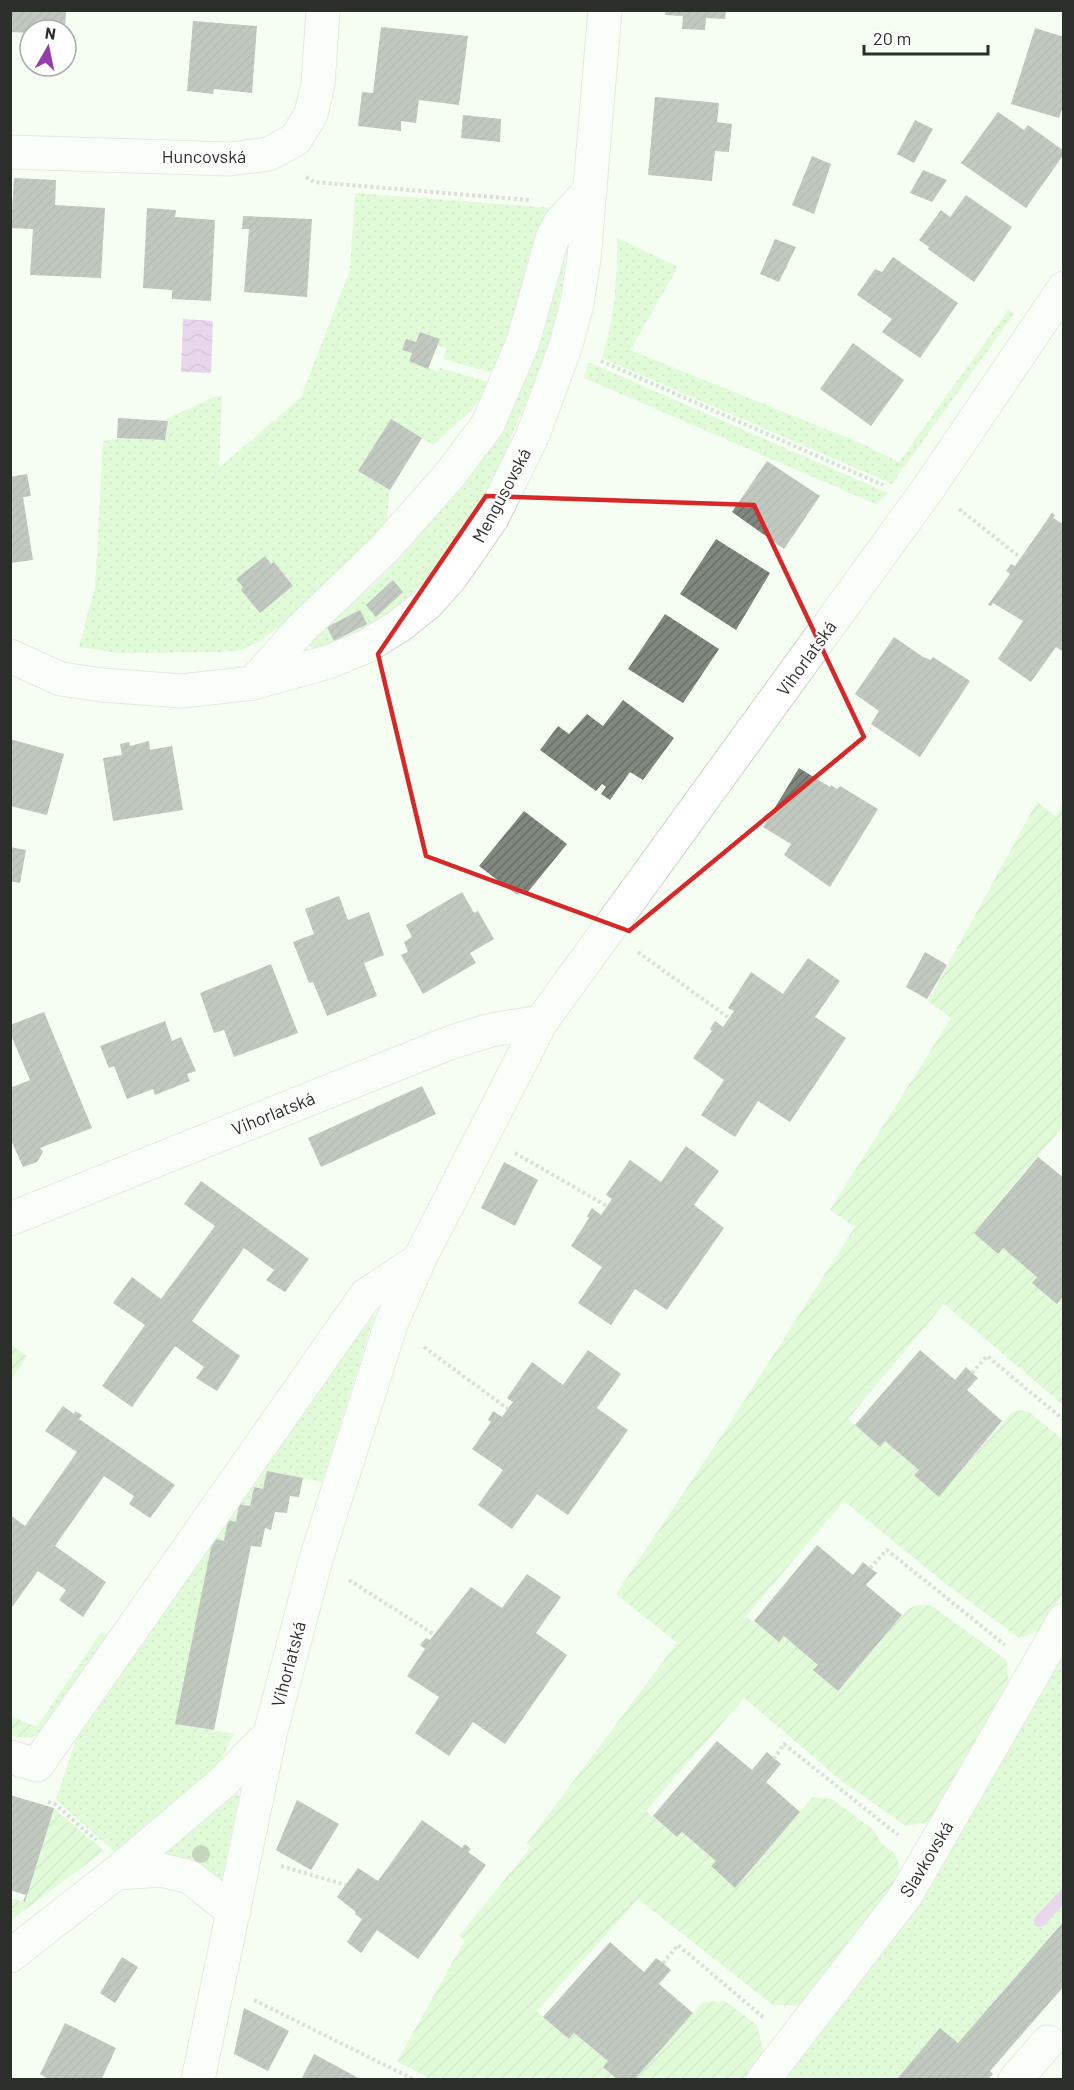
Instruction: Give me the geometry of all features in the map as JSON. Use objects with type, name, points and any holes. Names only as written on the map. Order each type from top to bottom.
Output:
[{"type":"street","name":"Huncovská","points":[[10,152],[230,159],[269,154],[296,139],[311,114],[318,84],[323,10]]},
{"type":"street","name":"Mengusovská","points":[[10,656],[61,679],[102,685],[182,691],[253,683],[328,662],[367,646],[399,626],[428,603],[451,577],[492,518],[532,437],[566,345],[577,303],[582,270],[605,10]]},
{"type":"street","points":[[253,683],[300,630],[385,548],[448,476],[488,424],[523,342],[552,239],[560,223],[590,190]]},
{"type":"street","name":"Vihorlatská","points":[[198,2079],[270,1734],[316,1559],[391,1324],[420,1260],[541,1022],[925,494],[1064,288]]},
{"type":"street","name":"Vihorlatská","points":[[10,1219],[452,1042],[491,1030],[541,1022]]},
{"type":"street","points":[[10,1757],[37,1765],[366,1295],[420,1260]]},
{"type":"street","name":"Slavkovská","points":[[763,2079],[906,1895],[1064,1620]]},
{"type":"street","points":[[10,1956],[116,1873],[222,1783],[270,1734]]},
{"type":"street","points":[[116,1873],[161,1870],[190,1878],[234,1912]]},
{"type":"street","points":[[1015,2079],[1058,2041]]},
{"type":"path","points":[[314,182],[541,201]]},
{"type":"path","points":[[595,359],[925,494],[1021,558]]},
{"type":"path","points":[[608,930],[729,1018]]},
{"type":"path","points":[[483,1135],[607,1206]]},
{"type":"path","points":[[391,1324],[508,1409]]},
{"type":"path","points":[[972,1373],[987,1356],[1064,1420]]},
{"type":"path","points":[[870,1568],[887,1550],[1036,1669]]},
{"type":"path","points":[[316,1559],[435,1635]]},
{"type":"path","points":[[774,1759],[784,1744],[928,1857]]},
{"type":"path","points":[[55,1804],[98,1842]]},
{"type":"path","points":[[244,1858],[274,1864],[346,1885]]},
{"type":"path","points":[[663,1963],[678,1945],[792,2041]]},
{"type":"path","points":[[219,1982],[415,2079]]},
{"type":"highlighted area","points":[[486,496],[754,505],[864,737],[629,931],[426,856],[378,654]]},
{"type":"green space","points":[[355,193],[554,208],[497,374],[443,359],[447,349],[437,345],[439,339],[420,332],[416,342],[406,339],[402,349],[412,353],[409,361],[438,372],[440,368],[492,383],[472,410],[433,445],[391,419],[358,471],[390,490],[385,532],[282,625],[255,644],[241,650],[224,652],[118,653],[79,647],[95,587],[103,441],[124,438],[165,440],[168,421],[164,420],[214,397],[222,396],[219,468],[301,397],[350,270]]},
{"type":"green space","points":[[617,238],[678,267],[630,350],[858,442],[899,462],[1008,310],[1014,314],[892,484],[602,358],[610,328],[614,298]]},
{"type":"green space","points":[[560,251],[566,252],[563,279],[555,321],[546,349],[500,466],[470,520],[444,558],[397,608],[364,631],[313,651],[307,642],[375,583],[416,538]]},
{"type":"green space","points":[[588,362],[888,493],[877,504],[873,503],[584,378]]},
{"type":"green space","points":[[1037,802],[1055,816],[1063,804],[1063,1126],[974,1232],[998,1254],[1003,1248],[1063,1296],[1063,1405],[944,1304],[848,1419],[880,1447],[885,1441],[919,1470],[914,1475],[939,1496],[1012,1412],[1021,1410],[1029,1412],[1063,1440],[1063,1593],[1043,1629],[1019,1638],[946,1584],[844,1501],[746,1616],[778,1641],[784,1636],[818,1665],[814,1671],[838,1691],[902,1615],[912,1607],[919,1605],[932,1606],[1006,1660],[1009,1689],[933,1821],[906,1826],[843,1782],[744,1698],[646,1811],[677,1837],[682,1832],[716,1861],[711,1867],[735,1888],[813,1797],[832,1799],[875,1831],[880,1842],[894,1853],[898,1861],[900,1880],[802,2006],[773,2005],[638,1899],[537,2011],[569,2039],[574,2033],[608,2061],[603,2067],[618,2079],[430,2079],[397,2061],[465,1940],[459,1936],[531,1847],[527,1843],[677,1643],[616,1594],[728,1426],[855,1227],[830,1210],[951,1018],[928,1001]]},
{"type":"green space","points":[[373,1311],[375,1314],[322,1482],[267,1471],[263,1489],[254,1487],[250,1506],[239,1504],[236,1522],[228,1520],[224,1541],[214,1538],[176,1724],[234,1734],[217,1767],[117,1854],[56,1800],[80,1727]]},
{"type":"green space","points":[[11,1345],[27,1356],[11,1380]]},
{"type":"green space","points":[[102,1631],[111,1637],[40,1734],[29,1738]]},
{"type":"green space","points":[[1063,1652],[1063,1921],[958,2043],[940,2029],[896,2079],[778,2080]]},
{"type":"green space","points":[[10,1716],[37,1727],[29,1738],[11,1736]]},
{"type":"green space","points":[[234,1793],[238,1793],[239,1797],[221,1883],[149,1854]]},
{"type":"green space","points":[[54,1808],[104,1851],[11,1920],[10,1898],[25,1902]]},
{"type":"green space","points":[[725,2001],[757,2025],[764,2054],[743,2079],[634,2080],[703,2002]]},
{"type":"water","points":[[183,319],[213,321],[211,373],[181,372]]},
{"type":"building","points":[[10,10],[66,10],[66,18],[18,18],[18,32],[10,32]]},
{"type":"building","points":[[666,10],[726,10],[725,19],[706,18],[705,30],[682,29],[683,16],[665,15]]},
{"type":"building","points":[[193,21],[257,26],[252,93],[214,89],[213,94],[187,91]]},
{"type":"building","points":[[381,27],[468,36],[459,105],[419,100],[416,123],[401,121],[401,131],[358,126],[362,92],[373,93]]},
{"type":"building","points":[[1035,28],[1064,37],[1064,103],[1059,118],[1011,104]]},
{"type":"building","points":[[655,97],[719,103],[717,122],[732,124],[729,152],[715,151],[712,181],[648,175]]},
{"type":"building","points":[[998,112],[1024,130],[1028,125],[1064,151],[1026,208],[961,163]]},
{"type":"building","points":[[463,115],[501,119],[500,142],[461,138]]},
{"type":"building","points":[[915,120],[933,129],[914,163],[897,154]]},
{"type":"building","points":[[812,156],[831,164],[814,214],[792,205]]},
{"type":"building","points":[[923,170],[947,180],[932,202],[910,193]]},
{"type":"building","points":[[14,178],[56,180],[55,205],[105,208],[101,278],[30,275],[33,229],[11,228]]},
{"type":"building","points":[[966,195],[1012,227],[974,282],[919,240],[941,210],[950,217]]},
{"type":"building","points":[[147,208],[176,210],[175,217],[215,220],[211,301],[172,299],[172,290],[143,288]]},
{"type":"building","points":[[243,216],[312,219],[307,297],[244,292],[249,229],[242,229]]},
{"type":"building","points":[[775,239],[796,247],[779,282],[760,274]]},
{"type":"building","points":[[893,257],[958,303],[920,358],[882,332],[892,319],[857,295],[875,269],[882,272]]},
{"type":"building","points":[[420,332],[440,339],[428,369],[409,361],[412,353],[402,350],[406,339],[416,342]]},
{"type":"building","points":[[853,343],[904,380],[871,426],[820,389]]},
{"type":"building","points":[[118,418],[168,421],[165,440],[117,438]]},
{"type":"building","points":[[391,419],[422,438],[390,490],[358,471]]},
{"type":"building","points":[[767,461],[820,496],[784,549],[732,512]]},
{"type":"building","points":[[27,474],[31,496],[23,497],[33,560],[10,563],[10,477]]},
{"type":"building","points":[[1052,513],[1055,515],[1053,518],[1064,525],[1064,652],[1056,647],[1031,682],[998,659],[1023,621],[993,603],[991,606],[988,605],[1010,574],[1006,571],[1011,564],[1015,566]]},
{"type":"building","points":[[716,539],[770,573],[736,630],[680,594]]},
{"type":"building","points":[[265,556],[271,564],[274,562],[293,586],[260,613],[241,590],[243,587],[236,579]]},
{"type":"building","points":[[393,580],[403,592],[376,617],[366,605]]},
{"type":"building","points":[[360,610],[367,624],[334,641],[327,627]]},
{"type":"building","points":[[665,614],[719,649],[683,703],[628,669]]},
{"type":"building","points":[[894,637],[923,657],[931,660],[933,657],[970,681],[920,757],[871,724],[879,711],[855,694]]},
{"type":"building","points":[[623,700],[674,738],[643,780],[630,772],[610,800],[601,794],[606,787],[602,784],[596,791],[540,750],[558,726],[569,734],[587,714],[603,726]]},
{"type":"building","points":[[10,739],[64,754],[47,815],[10,806]]},
{"type":"building","points":[[149,741],[150,750],[172,746],[183,810],[113,821],[103,758],[122,755],[120,744],[129,742],[130,746]]},
{"type":"building","points":[[799,768],[830,787],[831,785],[837,789],[840,786],[878,809],[830,887],[784,855],[791,844],[763,827]]},
{"type":"building","points":[[524,811],[567,844],[527,893],[523,889],[517,895],[479,866]]},
{"type":"building","points":[[10,847],[26,850],[20,883],[10,881]]},
{"type":"building","points":[[462,892],[474,913],[478,911],[494,939],[470,953],[476,963],[423,994],[401,955],[408,952],[404,942],[412,937],[406,925]]},
{"type":"building","points":[[339,896],[348,920],[369,912],[384,955],[364,963],[377,996],[327,1016],[313,982],[309,983],[293,942],[314,934],[305,909]]},
{"type":"building","points":[[925,952],[947,965],[927,999],[906,987]]},
{"type":"building","points":[[808,958],[840,981],[815,1017],[846,1038],[790,1122],[758,1101],[735,1137],[701,1115],[724,1080],[693,1058],[712,1031],[710,1029],[715,1021],[723,1027],[734,1011],[728,1008],[751,972],[783,994]]},
{"type":"building","points":[[271,964],[298,1033],[234,1057],[224,1030],[214,1033],[200,993]]},
{"type":"building","points":[[44,1012],[92,1128],[40,1148],[43,1152],[37,1162],[23,1167],[10,1138],[10,1088],[30,1080],[10,1033],[10,1025]]},
{"type":"building","points":[[165,1021],[172,1041],[181,1037],[196,1071],[187,1074],[190,1081],[155,1095],[153,1089],[127,1099],[114,1066],[109,1068],[100,1046]]},
{"type":"building","points":[[422,1086],[436,1114],[321,1167],[308,1138]]},
{"type":"building","points":[[686,1146],[719,1171],[694,1205],[724,1228],[667,1310],[635,1289],[611,1325],[578,1303],[602,1267],[571,1246],[589,1218],[587,1216],[592,1208],[601,1215],[612,1199],[606,1195],[630,1160],[661,1182]]},
{"type":"building","points":[[1038,1157],[1064,1178],[1064,1296],[1057,1304],[1032,1283],[1037,1277],[1003,1248],[998,1254],[974,1233]]},
{"type":"building","points":[[504,1162],[538,1180],[515,1226],[481,1208]]},
{"type":"building","points":[[201,1181],[309,1259],[285,1292],[266,1280],[274,1270],[244,1248],[192,1321],[240,1356],[217,1391],[196,1378],[204,1367],[175,1346],[132,1407],[102,1386],[145,1325],[113,1303],[132,1277],[161,1299],[215,1226],[184,1204]]},
{"type":"building","points":[[588,1350],[621,1374],[597,1408],[628,1430],[568,1515],[537,1494],[512,1529],[478,1505],[503,1470],[472,1449],[491,1422],[488,1420],[493,1411],[502,1417],[513,1402],[507,1398],[532,1362],[563,1385]]},
{"type":"building","points":[[920,1350],[955,1380],[966,1367],[978,1378],[967,1390],[1002,1421],[939,1497],[914,1475],[919,1470],[885,1441],[880,1447],[855,1425]]},
{"type":"building","points":[[63,1406],[74,1414],[75,1411],[82,1415],[79,1419],[175,1485],[150,1518],[129,1504],[134,1496],[104,1476],[55,1546],[106,1582],[83,1617],[59,1600],[66,1590],[38,1571],[10,1610],[10,1515],[25,1526],[77,1452],[45,1431]]},
{"type":"building","points":[[267,1471],[303,1478],[299,1497],[290,1496],[287,1513],[275,1512],[271,1530],[265,1528],[261,1547],[251,1546],[214,1730],[175,1724],[213,1538],[224,1541],[228,1520],[236,1522],[239,1504],[250,1506],[254,1487],[263,1489]]},
{"type":"building","points":[[817,1545],[853,1575],[863,1562],[877,1573],[866,1585],[902,1615],[838,1691],[813,1670],[818,1665],[784,1636],[779,1642],[754,1621]]},
{"type":"building","points":[[527,1574],[561,1597],[536,1633],[567,1655],[505,1744],[473,1722],[449,1756],[415,1733],[439,1697],[407,1676],[425,1649],[420,1645],[426,1638],[430,1640],[471,1587],[502,1608]]},
{"type":"building","points":[[717,1741],[752,1770],[767,1752],[781,1764],[766,1782],[800,1812],[735,1888],[711,1866],[716,1861],[682,1832],[677,1837],[653,1816]]},
{"type":"building","points":[[10,1795],[54,1808],[25,1902],[23,1901],[26,1895],[10,1890]]},
{"type":"building","points":[[297,1800],[339,1824],[311,1870],[276,1850]]},
{"type":"building","points":[[422,1820],[462,1848],[465,1844],[471,1849],[468,1852],[486,1865],[418,1959],[377,1930],[361,1953],[347,1942],[362,1919],[337,1897],[358,1868],[378,1881]]},
{"type":"building","points":[[1064,1921],[1064,1986],[990,2071],[993,2074],[988,2080],[896,2080],[940,2028],[958,2043]]},
{"type":"building","points":[[610,1942],[644,1972],[656,1958],[663,1963],[671,1970],[659,1984],[693,2013],[634,2080],[618,2080],[603,2067],[608,2061],[574,2033],[569,2039],[543,2017]]},
{"type":"building","points":[[122,1957],[138,1967],[115,2003],[100,1993]]},
{"type":"building","points":[[244,2008],[289,2031],[268,2071],[234,2054]]},
{"type":"building","points":[[65,2023],[116,2048],[101,2080],[50,2080],[40,2074]]},
{"type":"building","points":[[314,2054],[362,2080],[301,2080]]},
{"type":"waterway","points":[[1040,1921],[1064,1895]]}]
